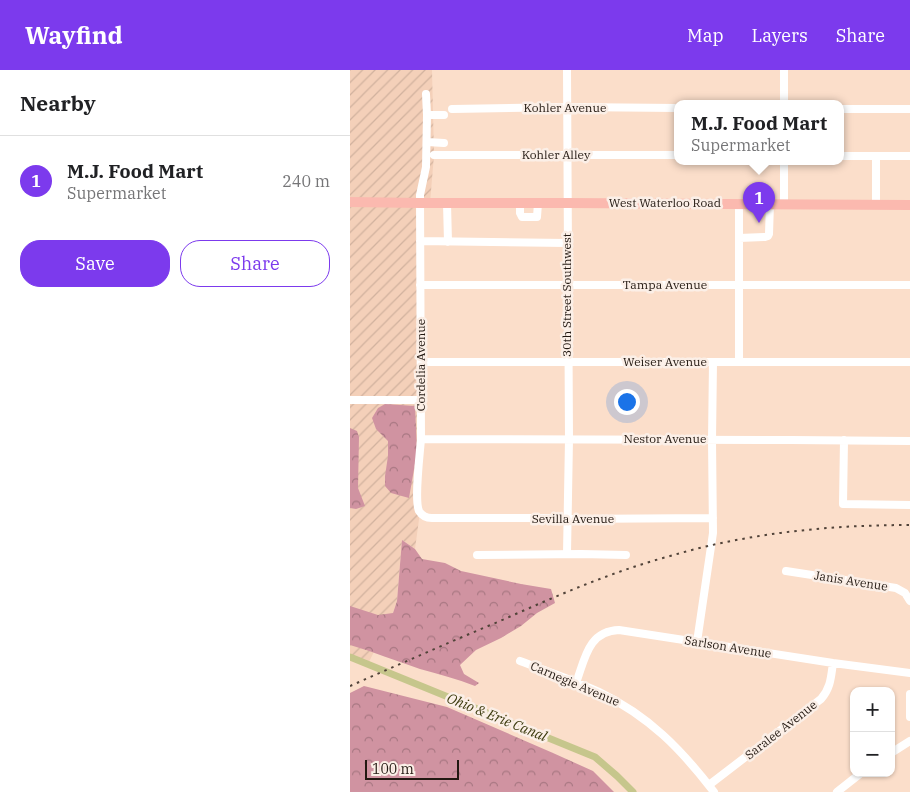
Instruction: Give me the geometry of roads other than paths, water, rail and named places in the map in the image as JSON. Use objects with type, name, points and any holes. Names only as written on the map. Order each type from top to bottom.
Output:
[{"type":"main road","name":"West Waterloo Road","points":[[350,202],[910,205]]},
{"type":"street","name":"30th Street Southwest","points":[[567,70],[569,439],[567,554]]},
{"type":"street","points":[[784,70],[784,100]]},
{"type":"street","name":"Cordelia Avenue","points":[[426,94],[426,167],[420,195],[421,439],[417,506],[424,516],[432,518]]},
{"type":"street","name":"Kohler Avenue","points":[[452,109],[674,108]]},
{"type":"street","points":[[844,109],[910,109]]},
{"type":"street","points":[[427,115],[444,116]]},
{"type":"street","points":[[426,142],[444,143]]},
{"type":"street","name":"Kohler Alley","points":[[434,155],[674,156]]},
{"type":"street","points":[[844,156],[910,156]]},
{"type":"street","points":[[876,156],[876,204]]},
{"type":"street","points":[[784,165],[784,203]]},
{"type":"street","points":[[447,203],[448,242]]},
{"type":"street","points":[[520,203],[522,217],[529,218],[537,217],[538,203]]},
{"type":"street","points":[[739,361],[740,204]]},
{"type":"street","points":[[739,238],[765,238],[768,236],[770,204]]},
{"type":"street","points":[[420,241],[567,243]]},
{"type":"street","name":"Tampa Avenue","points":[[420,285],[910,285]]},
{"type":"street","name":"Weiser Avenue","points":[[421,362],[910,362]]},
{"type":"street","points":[[697,642],[714,532],[713,362]]},
{"type":"street","points":[[350,400],[421,400]]},
{"type":"street","name":"Nestor Avenue","points":[[421,439],[910,441]]},
{"type":"street","points":[[844,440],[844,504],[910,505]]},
{"type":"street","name":"Sevilla Avenue","points":[[432,518],[713,518]]},
{"type":"street","points":[[477,555],[626,555]]},
{"type":"street","name":"Janis Avenue","points":[[786,571],[896,588],[905,593],[910,601]]},
{"type":"street","name":"Sarlson Avenue","points":[[576,683],[591,644],[598,636],[619,630],[910,673]]},
{"type":"street","name":"Carnegie Avenue","points":[[520,661],[600,693],[648,722],[680,750],[711,789]]},
{"type":"street","name":"Saralee Avenue","points":[[711,789],[822,699],[828,691],[833,663]]},
{"type":"street","points":[[910,694],[910,717]]},
{"type":"street","points":[[895,750],[910,741]]},
{"type":"street","points":[[837,792],[856,777]]},
{"type":"waterway","name":"Ohio & Erie Canal","points":[[350,657],[595,757],[633,792]]},
{"type":"railway","points":[[350,686],[563,594],[626,569],[670,556],[729,541],[789,532],[880,525],[910,525]]},
{"type":"place","name":"M.J. Food Mart","points":[[759,223]]}]
